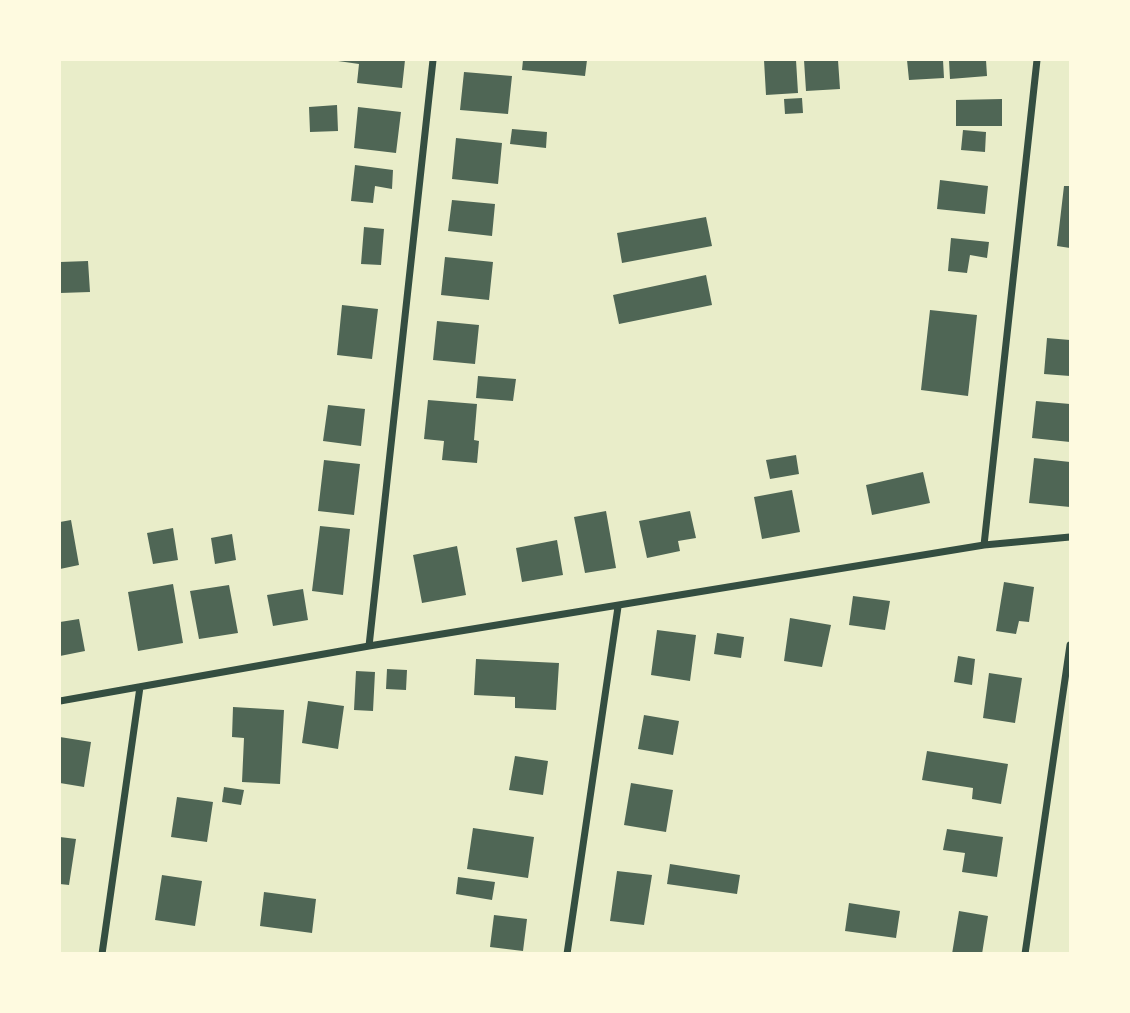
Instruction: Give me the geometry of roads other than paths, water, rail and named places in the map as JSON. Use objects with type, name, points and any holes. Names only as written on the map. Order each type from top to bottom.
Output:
[{"type":"street","points":[[369,646],[433,60]]},
{"type":"street","points":[[984,545],[1037,60]]},
{"type":"street","points":[[60,701],[369,646],[984,545],[1070,537]]},
{"type":"street","points":[[567,954],[618,607]]},
{"type":"street","points":[[1025,954],[1070,645]]},
{"type":"street","points":[[102,954],[140,687]]}]
